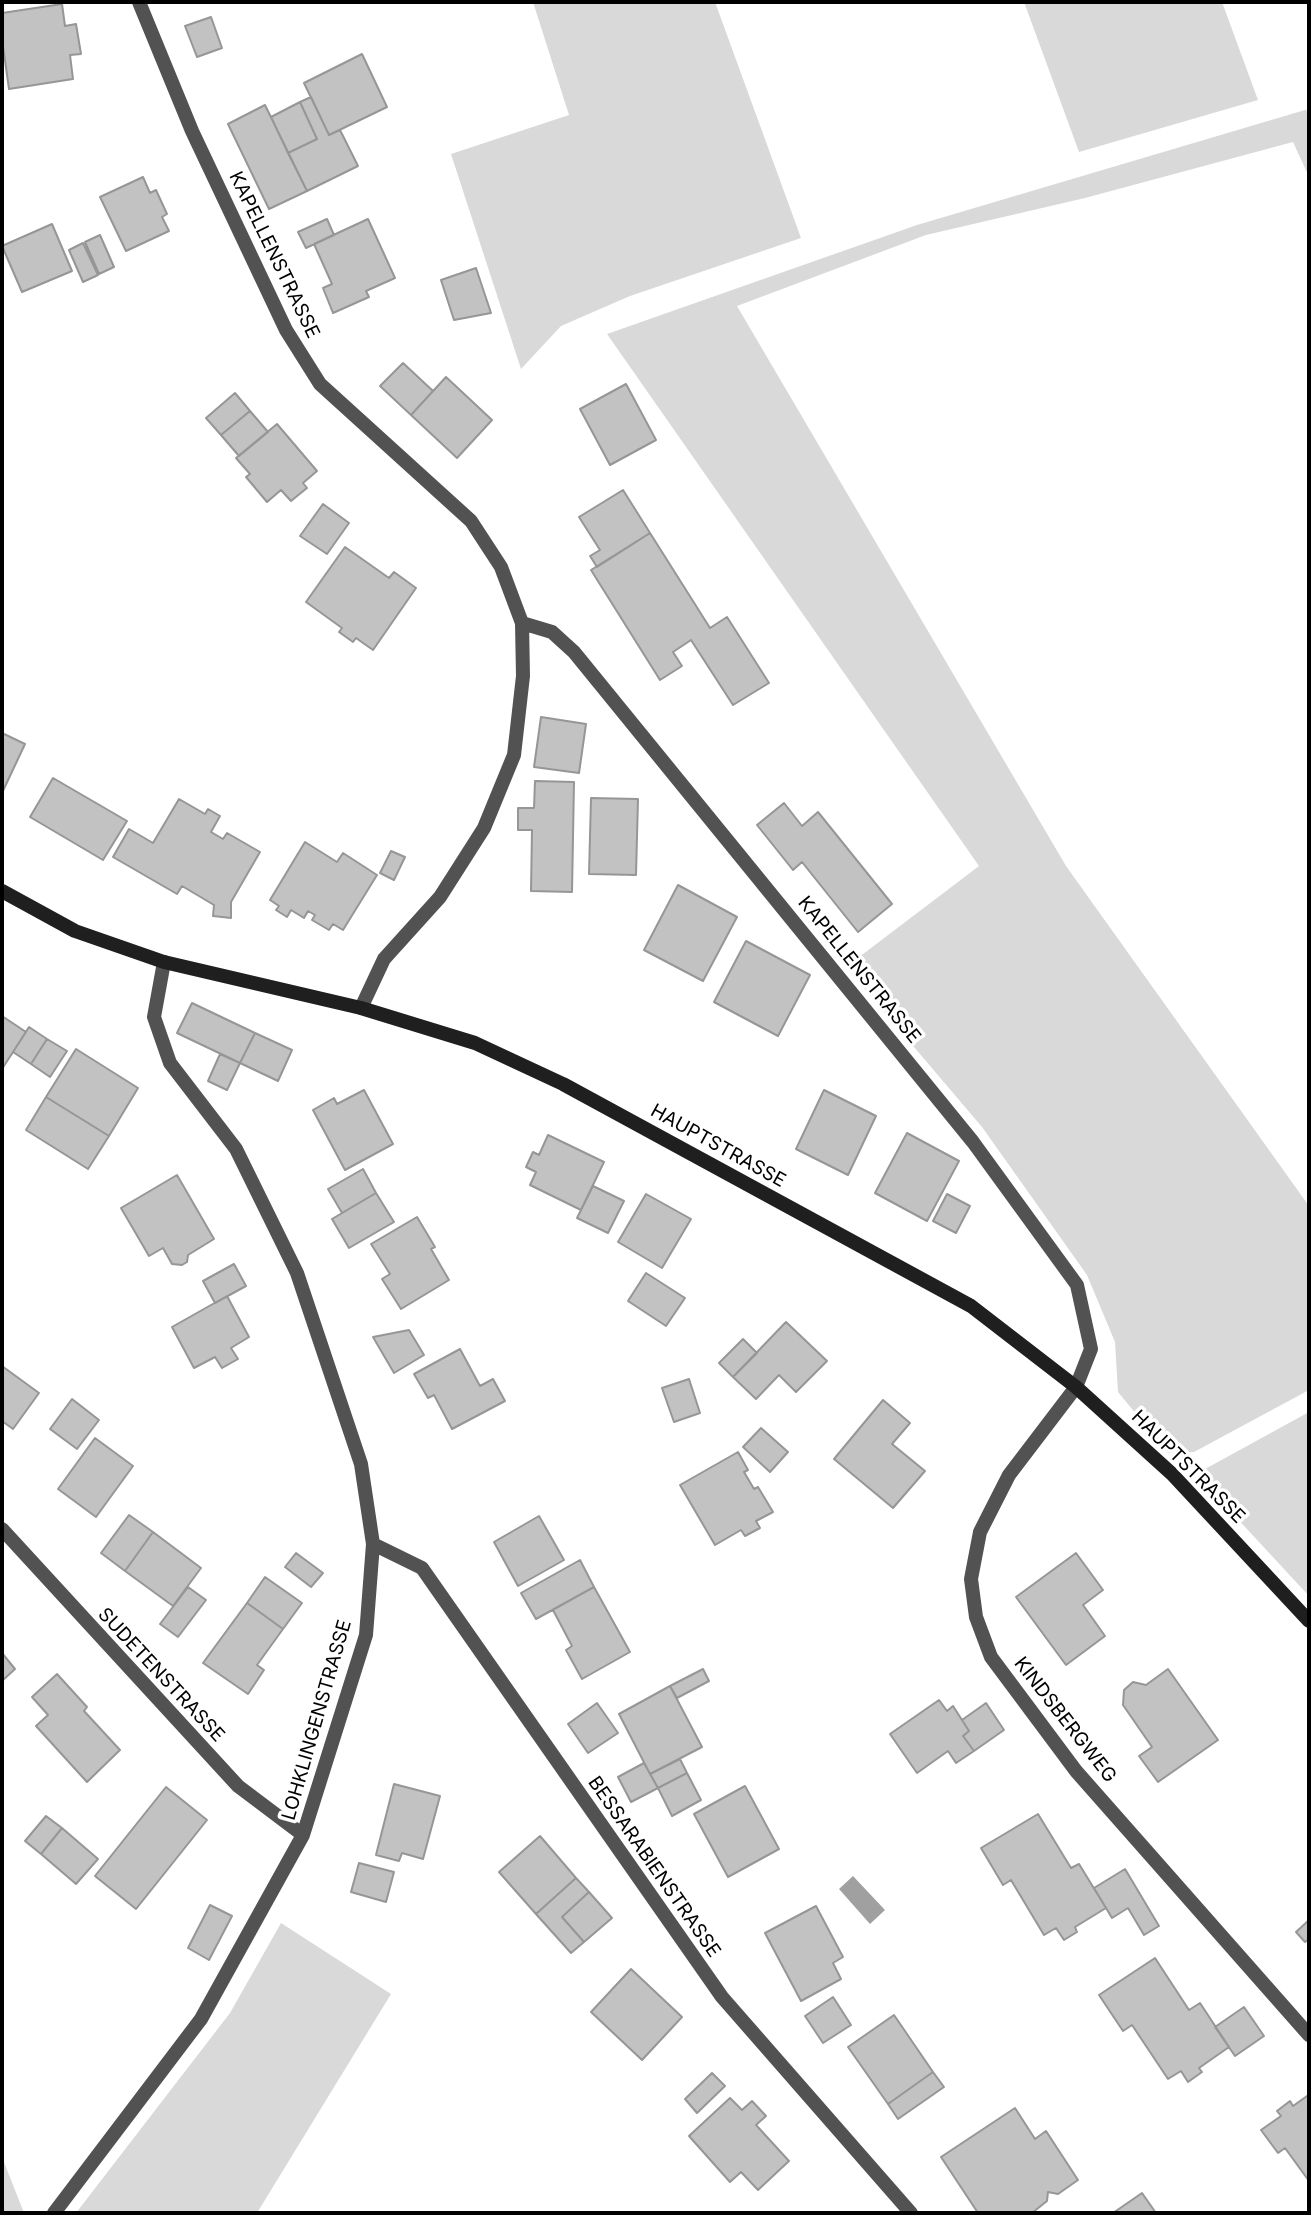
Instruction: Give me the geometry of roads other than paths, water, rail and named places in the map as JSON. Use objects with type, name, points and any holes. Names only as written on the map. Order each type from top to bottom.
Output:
[{"type":"main road","name":"HAUPTSTRASSE","points":[[2,891],[75,931],[164,962],[361,1008],[475,1042],[563,1084],[971,1306],[1076,1387],[1172,1474],[1309,1621]]},
{"type":"street","name":"KAPELLENSTRASSE","points":[[139,2],[192,131],[286,330],[320,384],[471,521],[501,566],[522,623],[523,676],[514,755],[484,828],[440,897],[384,960],[361,1008]]},
{"type":"street","name":"KAPELLENSTRASSE","points":[[522,623],[552,632],[575,652],[981,1153],[1077,1285],[1091,1349],[1076,1387]]},
{"type":"street","name":"LOHKLINGENSTRASSE","points":[[54,2213],[201,2019],[303,1835],[366,1635],[373,1544],[361,1464],[297,1273],[236,1150],[170,1063],[154,1017],[164,962]]},
{"type":"street","name":"KINDSBERGWEG","points":[[1076,1387],[1009,1475],[980,1532],[971,1579],[976,1617],[991,1657],[1076,1771],[1309,2035]]},
{"type":"street","name":"SUDETENSTRASSE","points":[[2,1528],[238,1786],[303,1835]]},
{"type":"street","name":"BESSARABIENSTRASSE","points":[[373,1544],[422,1568],[722,1997],[911,2213]]}]
